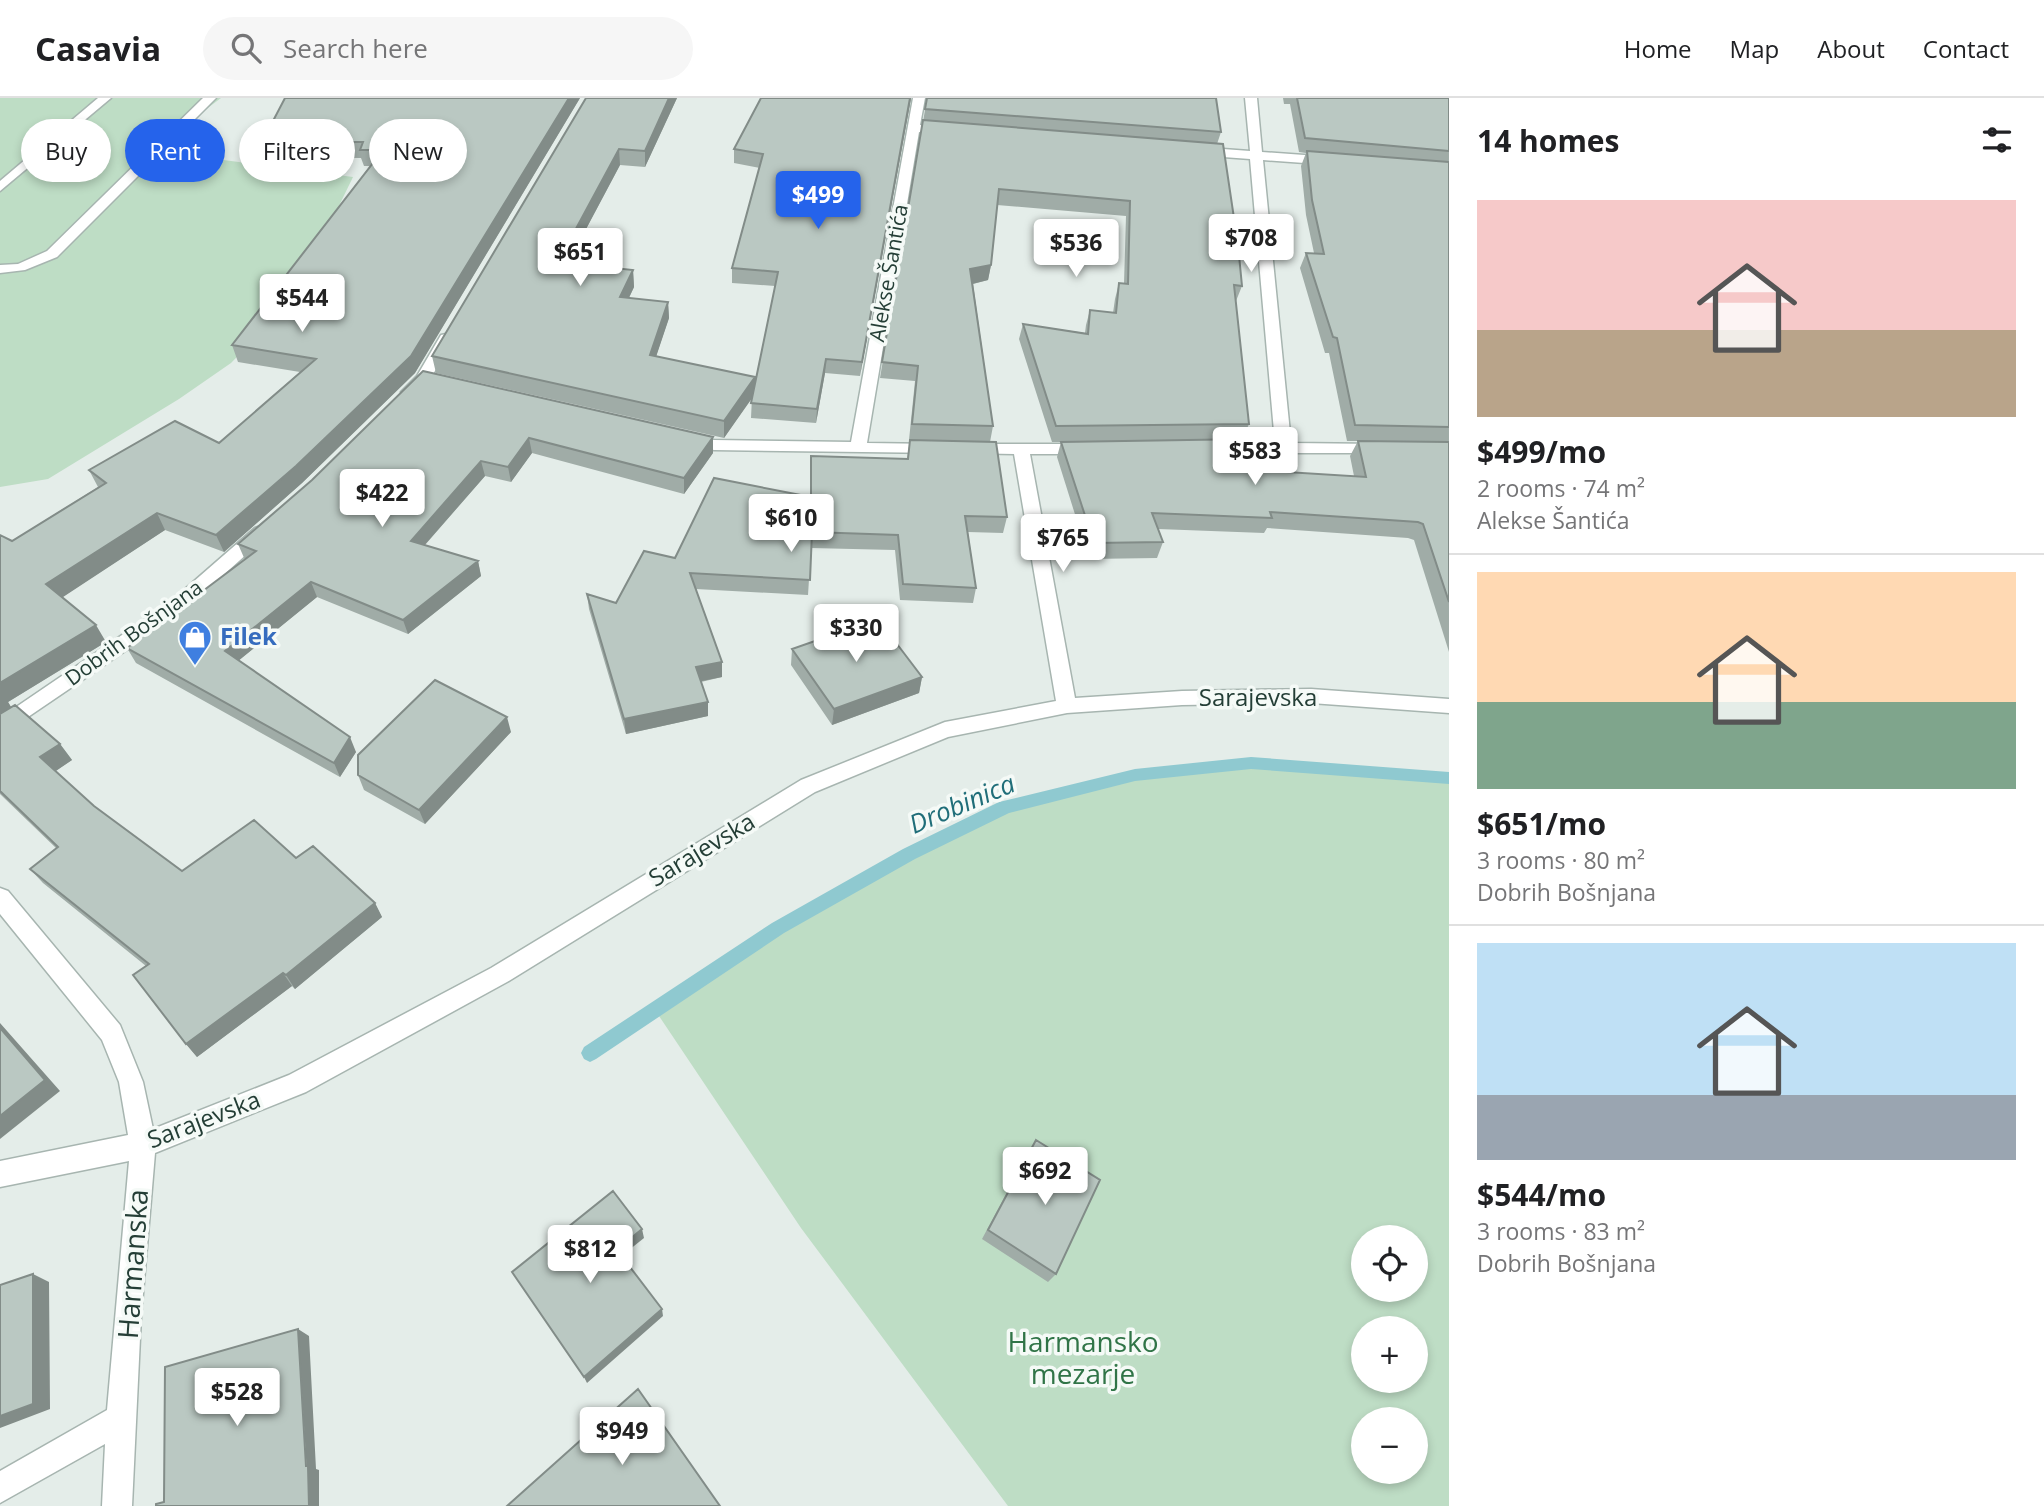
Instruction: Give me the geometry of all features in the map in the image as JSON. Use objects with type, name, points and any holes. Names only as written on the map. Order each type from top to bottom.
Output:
[{"type":"street","points":[[0,187],[104,98]]},
{"type":"street","points":[[0,269],[11,270],[31,265],[52,254],[210,98]]},
{"type":"street","name":"Alekse Šantića","points":[[858,449],[919,98]]},
{"type":"street","points":[[1251,98],[1283,447]]},
{"type":"street","points":[[914,128],[955,131]]},
{"type":"street","points":[[1176,149],[1340,162]]},
{"type":"street","points":[[395,405],[430,379],[458,319]]},
{"type":"street","points":[[674,436],[714,445],[858,449],[1104,449]]},
{"type":"street","points":[[1200,448],[1394,450]]},
{"type":"street","points":[[1021,450],[1067,706]]},
{"type":"street","name":"Dobrih Bošnjana","points":[[0,728],[175,608],[279,517]]},
{"type":"street","name":"Sarajevska","points":[[0,1174],[142,1145],[297,1084],[487,981],[808,786],[945,730],[1067,706],[1182,698],[1311,696],[1449,706]]},
{"type":"street","name":"Harmanska","points":[[0,898],[111,1034],[131,1082],[142,1145],[127,1317],[124,1417],[117,1506]]},
{"type":"street","points":[[0,1488],[124,1417]]},
{"type":"green space","points":[[0,98],[221,98],[193,119],[125,119],[125,182],[225,182],[225,160],[239,162],[239,182],[351,182],[294,298],[231,363],[179,399],[48,479],[0,487]]},
{"type":"green space","name":"Harmansko mezarje","points":[[1250,763],[1449,778],[1449,1506],[1008,1506],[801,1228],[655,1010],[778,928],[908,854],[1005,807],[1135,775]]},
{"type":"building","points":[[285,98],[569,98],[411,356],[296,466],[216,535],[157,513],[46,584],[96,625],[0,683],[0,535],[12,541],[106,483],[89,470],[175,421],[219,443],[316,359],[232,345],[369,168],[369,182],[467,182],[467,119],[369,119],[369,150],[360,150],[363,142],[355,142],[355,119],[274,119]]},
{"type":"building","points":[[586,98],[669,98],[645,151],[619,149],[558,262],[633,270],[620,297],[668,302],[650,355],[755,377],[724,421],[432,356]]},
{"type":"building","points":[[761,98],[910,98],[862,362],[826,359],[817,409],[751,403],[778,272],[732,268],[763,154],[734,149]]},
{"type":"building","points":[[927,98],[1216,98],[1221,132],[925,109]]},
{"type":"building","points":[[1297,98],[1449,98],[1449,151],[1305,138]]},
{"type":"building","points":[[923,120],[1223,144],[1242,286],[1234,285],[1249,424],[1056,426],[1023,324],[1088,334],[1090,310],[1116,313],[1119,283],[1128,284],[1130,201],[999,189],[991,265],[970,269],[993,426],[912,424],[918,366],[882,362]]},
{"type":"building","points":[[1307,151],[1449,162],[1449,427],[1355,425],[1337,338],[1333,337],[1306,253],[1324,254],[1312,200]]},
{"type":"building","points":[[423,371],[713,437],[684,478],[529,438],[508,467],[481,461],[411,541],[478,561],[403,620],[311,582],[225,651],[350,737],[334,763],[127,648],[256,551],[238,544],[312,480]]},
{"type":"building","points":[[1251,439],[1254,470],[1366,477],[1358,441],[1449,442],[1449,602],[1423,524],[1418,522],[1270,512],[1272,518],[1152,513],[1163,542],[1094,543],[1061,442]]},
{"type":"building","points":[[910,440],[996,442],[1007,517],[965,516],[976,588],[903,584],[898,535],[812,532],[810,580],[690,573],[722,662],[696,667],[708,702],[624,719],[587,594],[616,603],[644,551],[675,558],[714,478],[811,497],[811,456],[908,459]]},
{"type":"building","points":[[878,619],[922,677],[834,709],[792,649]]},
{"type":"building","points":[[435,680],[507,717],[419,810],[358,775],[358,755]]},
{"type":"building","points":[[15,705],[60,744],[40,757],[94,806],[182,871],[254,820],[296,858],[313,846],[375,903],[286,975],[283,973],[186,1044],[133,975],[149,964],[30,869],[58,847],[0,791],[0,714]]},
{"type":"building","points":[[0,1028],[45,1080],[0,1116]]},
{"type":"building","points":[[1036,1140],[1100,1180],[1056,1274],[988,1230]]},
{"type":"building","points":[[613,1191],[642,1229],[617,1250],[662,1309],[584,1377],[512,1272]]},
{"type":"building","points":[[33,1274],[33,1404],[0,1416],[0,1285]]},
{"type":"building","points":[[298,1329],[309,1506],[156,1506],[164,1502],[165,1367]]},
{"type":"building","points":[[638,1389],[720,1506],[507,1506]]},
{"type":"waterway","name":"Drobinica","points":[[590,1053],[778,928],[909,854],[1005,807],[1135,775],[1251,763],[1449,778]]},
{"type":"place","name":"Filek","points":[[195,667]]}]
